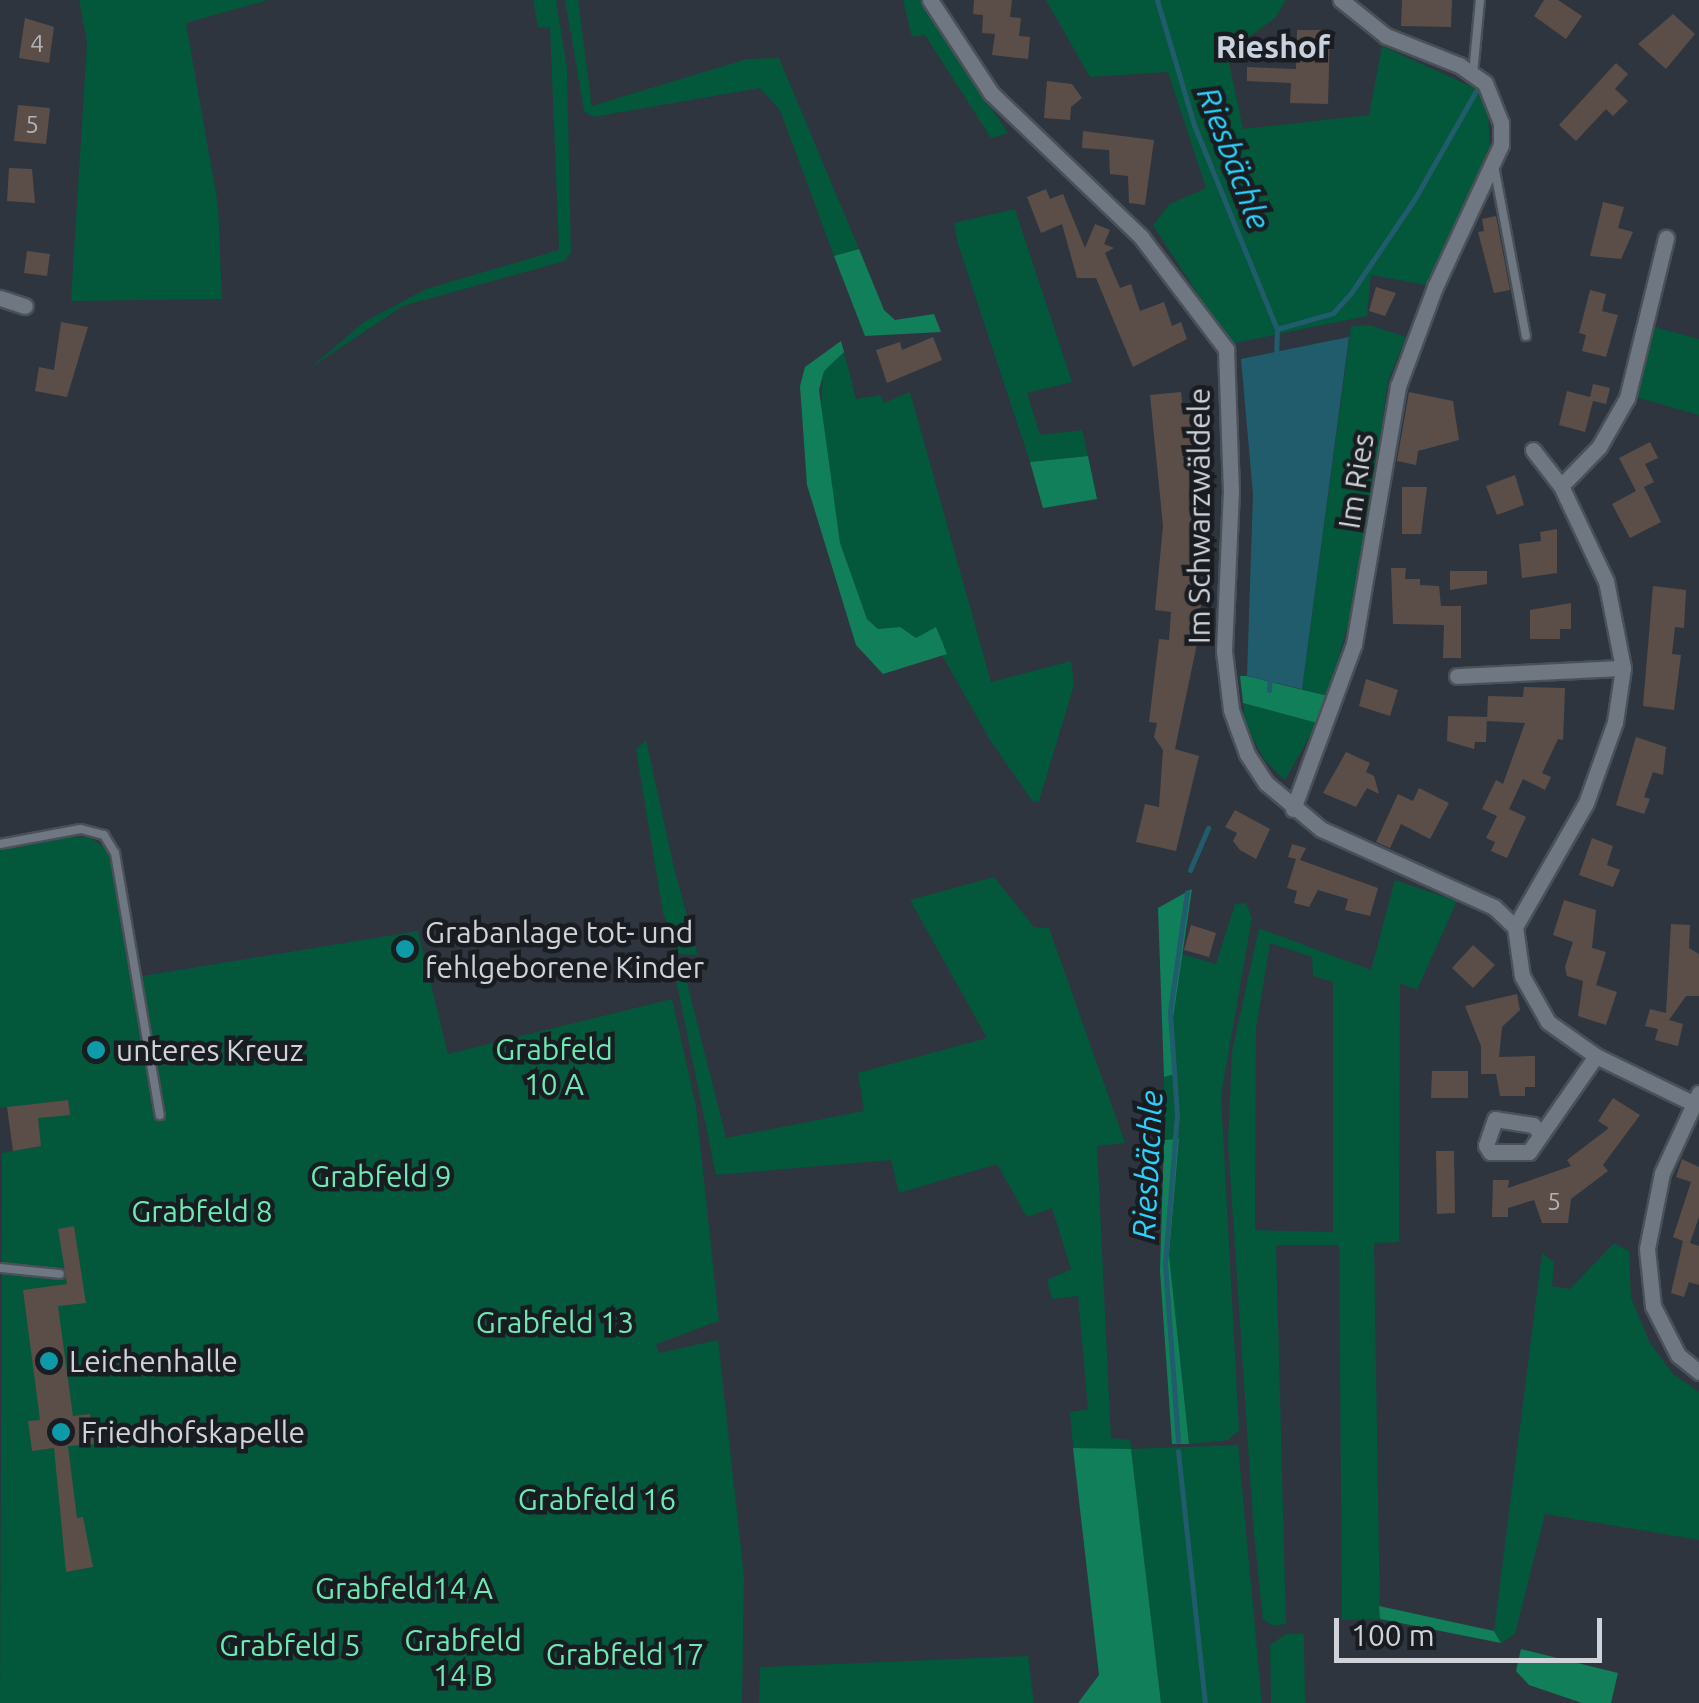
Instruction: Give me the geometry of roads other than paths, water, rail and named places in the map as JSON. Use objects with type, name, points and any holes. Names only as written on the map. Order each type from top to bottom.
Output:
[{"type":"street","name":"Im Schwarzwäldele","points":[[930,0],[991,93],[1141,237],[1226,349],[1230,490],[1224,651],[1231,710],[1247,754],[1293,809],[1376,858],[1494,906],[1515,926]]},
{"type":"street","points":[[1341,0],[1386,36],[1473,74]]},
{"type":"street","name":"Im Ries","points":[[1293,809],[1354,644],[1398,386],[1435,287],[1495,171],[1501,124],[1485,83],[1473,74]]},
{"type":"street","points":[[1560,486],[1599,447],[1627,398],[1666,238]]},
{"type":"street","points":[[0,298],[25,306]]},
{"type":"street","points":[[1532,450],[1560,486],[1606,581],[1623,668],[1615,722],[1586,802],[1515,926],[1522,976],[1548,1022],[1596,1056],[1696,1098],[1662,1174],[1647,1248],[1654,1306],[1678,1355],[1699,1372]]},
{"type":"street","points":[[1456,676],[1623,668]]},
{"type":"street","points":[[1541,1134],[1552,1128],[1596,1056]]},
{"type":"lane","points":[[1473,74],[1480,0]]},
{"type":"lane","name":"Im Ries","points":[[1495,171],[1526,336]]},
{"type":"lane","points":[[0,844],[81,829],[104,835],[115,853],[160,1115]]},
{"type":"lane","points":[[0,1268],[60,1274]]},
{"type":"water","points":[[1349,337],[1302,689],[1247,676],[1253,494],[1241,359]]},
{"type":"waterway","name":"Riesbächle","points":[[1157,0],[1194,125],[1277,329],[1276,356]]},
{"type":"waterway","name":"Riesbächle","points":[[1277,329],[1333,313],[1351,293],[1414,200],[1476,91]]},
{"type":"waterway","name":"Riesbächle","points":[[1269,690],[1270,676]]},
{"type":"waterway","name":"Riesbächle","points":[[1190,870],[1208,828]]},
{"type":"waterway","name":"Riesbächle","points":[[1178,1441],[1165,1263],[1177,1115],[1170,1011],[1187,892]]},
{"type":"waterway","name":"Riesbächle","points":[[1178,1451],[1205,1703]]},
{"type":"place","name":"Grabanlage tot- und fehlgeborene Kinder","points":[[405,949]]},
{"type":"place","name":"unteres Kreuz","points":[[96,1050]]},
{"type":"place","name":"Leichenhalle","points":[[49,1361]]},
{"type":"place","name":"Friedhofskapelle","points":[[61,1432]]},
{"type":"district","name":"Rieshof","points":[[1273,46]]},
{"type":"park label","name":"Grabfeld 10 A","points":[[554,1066]]},
{"type":"park label","name":"Grabfeld 9","points":[[381,1176]]},
{"type":"park label","name":"Grabfeld 8","points":[[202,1211]]},
{"type":"park label","name":"Grabfeld 13","points":[[555,1322]]},
{"type":"park label","name":"Grabfeld 16","points":[[597,1499]]},
{"type":"park label","name":"Grabfeld14 A","points":[[404,1588]]},
{"type":"park label","name":"Grabfeld 5","points":[[290,1645]]},
{"type":"park label","name":"Grabfeld 17","points":[[625,1654]]},
{"type":"park label","name":"Grabfeld 14 B","points":[[463,1657]]}]
